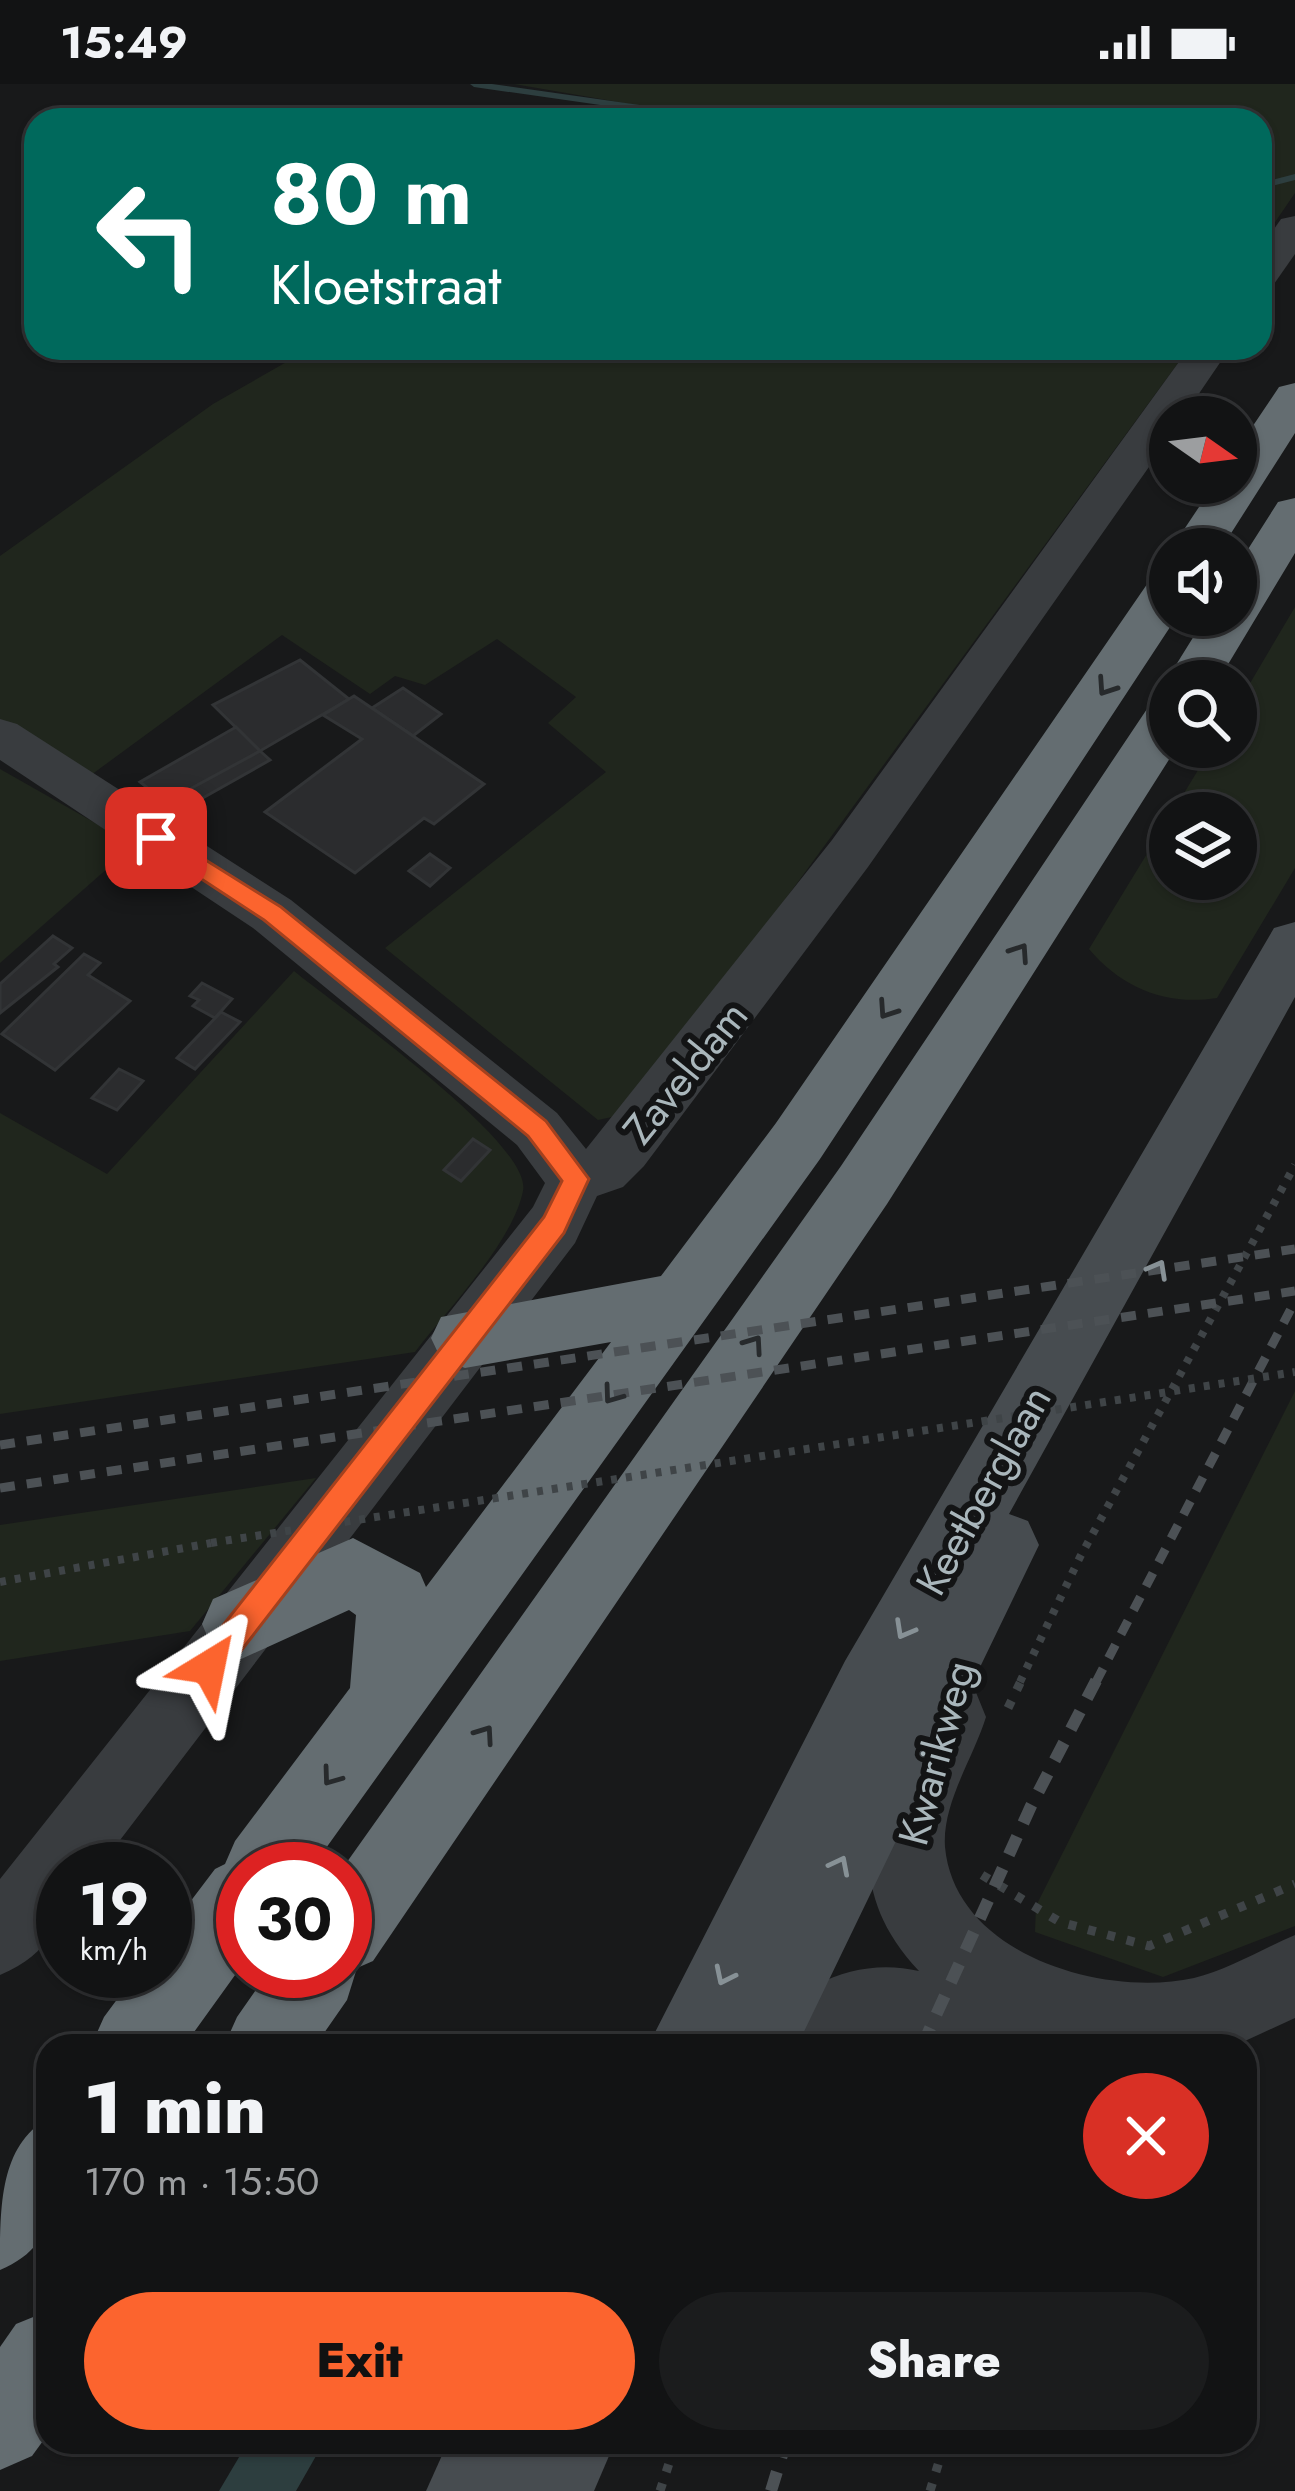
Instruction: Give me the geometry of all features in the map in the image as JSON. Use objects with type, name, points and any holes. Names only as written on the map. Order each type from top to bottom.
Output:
[{"type":"highway","points":[[1210,528],[1295,397]]},
{"type":"highway","points":[[1257,575],[1295,513]]},
{"type":"highway","points":[[283,1842],[798,1141],[1149,620]]},
{"type":"highway","points":[[372,1894],[850,1204],[1149,748]]},
{"type":"highway","points":[[465,1338],[681,1301]]},
{"type":"highway","points":[[239,1624],[353,1572],[394,1598],[387,1701]]},
{"type":"highway","points":[[142,2034],[216,1934]]},
{"type":"highway","points":[[274,2034],[299,1998]]},
{"type":"highway","points":[[0,2226],[36,2177]]},
{"type":"highway","points":[[0,2424],[36,2373]]},
{"type":"main road","name":"Keetberglaan","points":[[696,2034],[872,1687],[1295,944]]},
{"type":"main road","name":"Keetberglaan","points":[[759,2034],[977,1591],[1295,1024]]},
{"type":"main road","points":[[473,2491],[491,2454]]},
{"type":"main road","points":[[546,2491],[563,2454]]},
{"type":"street","points":[[1272,259],[1295,227]]},
{"type":"street","name":"Zaveldam","points":[[0,1938],[172,1722],[239,1624],[554,1225],[576,1179],[603,1170],[624,1149],[782,949],[1024,617],[1202,360]]},
{"type":"street","points":[[0,736],[272,914],[537,1129],[576,1179]]},
{"type":"street","name":"Kwarikweg","points":[[977,1591],[944,1732],[922,1779],[905,1841],[909,1880],[935,1930],[986,1976],[1013,1993],[1124,2023],[1144,2034],[1295,1976]]},
{"type":"street","points":[[817,2034],[834,2019],[903,2004],[992,2034]]},
{"type":"path","points":[[999,1726],[1080,1558],[1295,1166]]},
{"type":"path","points":[[0,1582],[211,1543],[1295,1372]]},
{"type":"path","points":[[935,1930],[965,1865],[1060,1922],[1149,1946],[1295,1884]]},
{"type":"path","points":[[660,2491],[672,2454]]},
{"type":"path","points":[[930,2491],[941,2454]]},
{"type":"shaded area","points":[[514,84],[1295,84],[1295,193],[1272,227],[1272,108],[653,108]]},
{"type":"shaded area","points":[[290,360],[1180,360],[1154,396],[1149,396],[1149,403],[655,1077],[621,1115],[598,1120],[385,948],[606,772],[548,723],[576,697],[497,639],[425,685],[395,676],[370,694],[282,635],[91,775],[0,722],[0,556],[213,404]]},
{"type":"shaded area","points":[[1295,607],[1295,868],[1217,998],[1180,999],[1146,991],[1116,974],[1089,949],[1149,850],[1149,900],[1257,900],[1257,792],[1185,792],[1199,768],[1257,768],[1257,671]]},
{"type":"shaded area","points":[[0,769],[134,845],[0,963]]},
{"type":"shaded area","points":[[294,971],[427,1075],[497,1141],[518,1169],[523,1191],[493,1253],[415,1352],[0,1414],[0,1113],[107,1174]]},
{"type":"shaded area","points":[[1295,1391],[1295,1926],[1163,1977],[1035,1932],[1036,1906]]},
{"type":"shaded area","points":[[316,1478],[190,1631],[0,1661],[0,1525]]},
{"type":"shaded area","points":[[241,2454],[317,2454],[296,2491],[219,2491]]},
{"type":"building","points":[[300,660],[349,699],[260,751],[213,705]]},
{"type":"building","points":[[403,688],[441,714],[413,736],[372,708]]},
{"type":"building","points":[[354,696],[484,784],[434,824],[424,818],[355,873],[265,812],[362,739],[323,715]]},
{"type":"building","points":[[236,727],[260,751],[210,782],[167,803],[140,782]]},
{"type":"building","points":[[260,751],[270,760],[201,799],[190,789]]},
{"type":"building","points":[[430,854],[450,868],[430,886],[409,871]]},
{"type":"building","points":[[53,936],[72,948],[54,964],[58,967],[0,1013],[0,984]]},
{"type":"building","points":[[84,954],[100,963],[88,975],[130,1001],[55,1070],[2,1034]]},
{"type":"building","points":[[202,983],[232,999],[215,1018],[193,1006],[199,1000],[190,996]]},
{"type":"building","points":[[221,1012],[240,1022],[195,1069],[177,1058]]},
{"type":"building","points":[[119,1069],[143,1081],[117,1110],[92,1098]]},
{"type":"building","points":[[473,1139],[490,1150],[461,1181],[444,1170]]},
{"type":"waterway","points":[[474,84],[641,108]]},
{"type":"waterway","points":[[1272,183],[1295,177]]},
{"type":"railway","points":[[0,1445],[1295,1249]]},
{"type":"railway","points":[[0,1488],[1295,1291]]},
{"type":"railway","points":[[1096,1682],[1295,1301]]},
{"type":"railway","points":[[927,2034],[1031,1806],[1097,1679]]},
{"type":"railway","points":[[771,2491],[782,2454]]},
{"type":"route","points":[[156,838],[272,914],[471,1075],[537,1129],[576,1179],[554,1225],[209,1667]]}]
